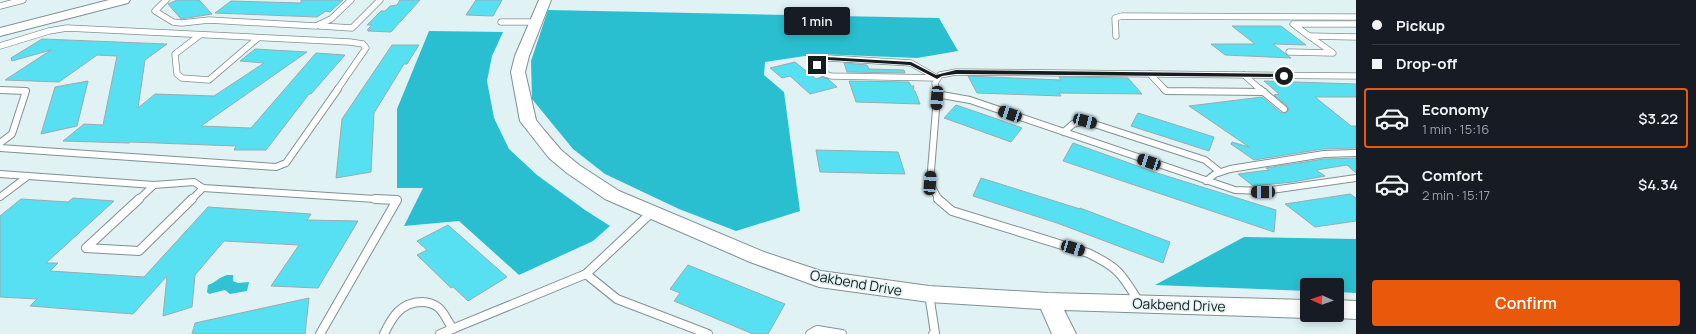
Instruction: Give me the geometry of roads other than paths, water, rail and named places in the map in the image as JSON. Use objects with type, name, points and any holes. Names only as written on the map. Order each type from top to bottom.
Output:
[{"type":"street","points":[[0,32],[45,26],[124,0]]},
{"type":"street","name":"Oakbend Drive","points":[[545,0],[522,56],[518,72],[528,120],[555,154],[573,169],[612,195],[757,257],[819,278],[891,290],[929,294],[1048,301],[1300,308]]},
{"type":"street","points":[[1048,301],[1064,334]]},
{"type":"street","points":[[1344,309],[1356,310]]},
{"type":"lane","points":[[0,6],[23,0]]},
{"type":"lane","points":[[166,0],[162,2],[154,11],[173,22],[182,23],[209,20],[352,28],[380,0]]},
{"type":"lane","points":[[316,26],[325,24],[351,0]]},
{"type":"lane","points":[[1116,36],[1115,18],[1122,16],[1356,17]]},
{"type":"lane","points":[[501,22],[536,22]]},
{"type":"lane","points":[[1289,52],[1333,53],[1294,24],[1356,24]]},
{"type":"lane","points":[[0,46],[45,26],[350,42],[363,44],[366,48],[286,163],[276,167],[0,148]]},
{"type":"lane","points":[[200,35],[175,54],[177,74],[182,78],[209,80],[258,38]]},
{"type":"lane","points":[[1309,36],[1356,37]]},
{"type":"lane","points":[[826,58],[911,63],[937,78],[831,76],[819,72],[817,65],[826,58]]},
{"type":"lane","points":[[1140,304],[1119,272],[1113,266],[1101,259],[1088,253],[952,211],[941,202],[933,191],[930,183],[936,94],[935,83],[937,78],[940,75],[956,72],[1356,76]]},
{"type":"lane","points":[[1150,74],[1166,90],[1264,92]]},
{"type":"lane","points":[[1244,75],[1284,109]]},
{"type":"lane","points":[[0,90],[26,91],[12,134],[0,143]]},
{"type":"lane","points":[[936,94],[970,100],[1235,190],[1263,192],[1334,180],[1356,178]]},
{"type":"lane","points":[[1064,132],[1071,125],[1080,121],[1085,121],[1205,160],[1220,172]]},
{"type":"lane","points":[[1206,181],[1215,174],[1230,169],[1324,154],[1356,153]]},
{"type":"lane","points":[[0,174],[154,185],[194,182],[203,188],[397,200],[320,334]]},
{"type":"lane","points":[[0,197],[28,176]]},
{"type":"lane","points":[[154,185],[86,248],[139,251],[203,188]]},
{"type":"lane","points":[[440,334],[586,274],[651,212]]},
{"type":"lane","points":[[586,274],[617,298],[653,314],[708,334]]},
{"type":"lane","points":[[929,294],[936,334]]},
{"type":"lane","points":[[384,334],[392,317],[403,306],[416,302],[427,303],[438,307],[453,329]]},
{"type":"lane","points":[[810,334],[817,330],[842,334]]}]
